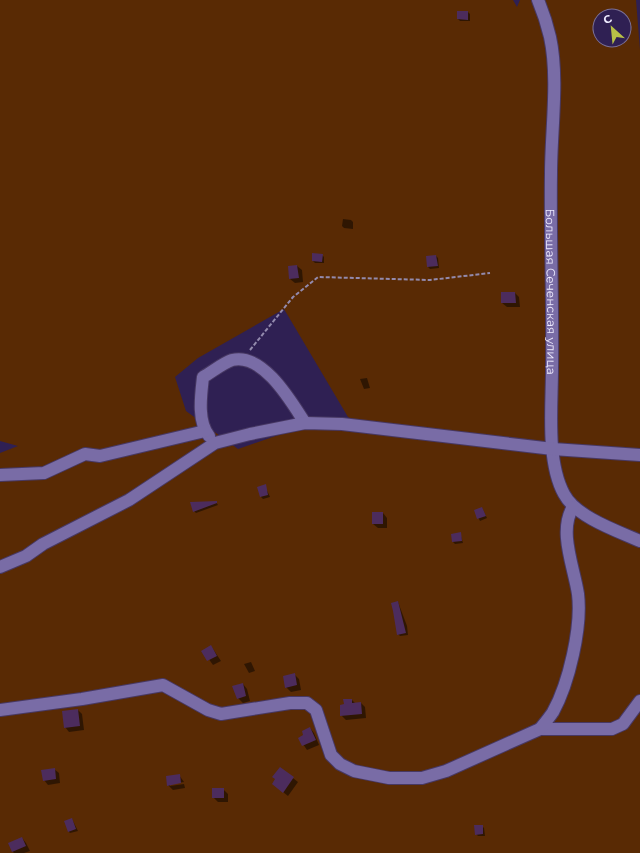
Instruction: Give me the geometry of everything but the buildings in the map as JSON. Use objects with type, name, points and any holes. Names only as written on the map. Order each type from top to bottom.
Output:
[{"type":"street","name":"Большая Сеченская улица","points":[[538,0],[546,22],[553,59],[551,173],[553,449],[559,482],[564,495],[573,507],[640,541]]},
{"type":"street","points":[[215,444],[205,431],[200,400],[203,377],[232,360],[243,359],[261,368],[284,390],[305,424]]},
{"type":"street","points":[[0,568],[26,556],[43,544],[129,500],[215,444],[250,434],[305,424],[342,424],[553,449],[640,455]]},
{"type":"street","points":[[0,475],[44,473],[85,454],[100,456],[205,431]]},
{"type":"street","points":[[540,729],[552,713],[576,643],[578,594],[567,536],[568,515],[573,507]]},
{"type":"street","points":[[0,710],[82,699],[163,685],[208,710],[222,714],[290,703],[307,703],[316,710],[331,755],[340,764],[354,771],[389,778],[422,778],[446,772],[540,729],[612,729],[623,724],[640,701]]},
{"type":"path","points":[[243,359],[293,297],[318,277],[430,280],[490,273]]},
{"type":"shaded area","points":[[0,0],[513,0],[517,7],[520,0],[636,0],[640,50],[640,853],[0,853],[0,453],[18,446],[0,441]],"holes":[[[284,309],[348,417],[370,430],[293,430],[238,449],[186,411],[175,377],[198,358]]]}]
